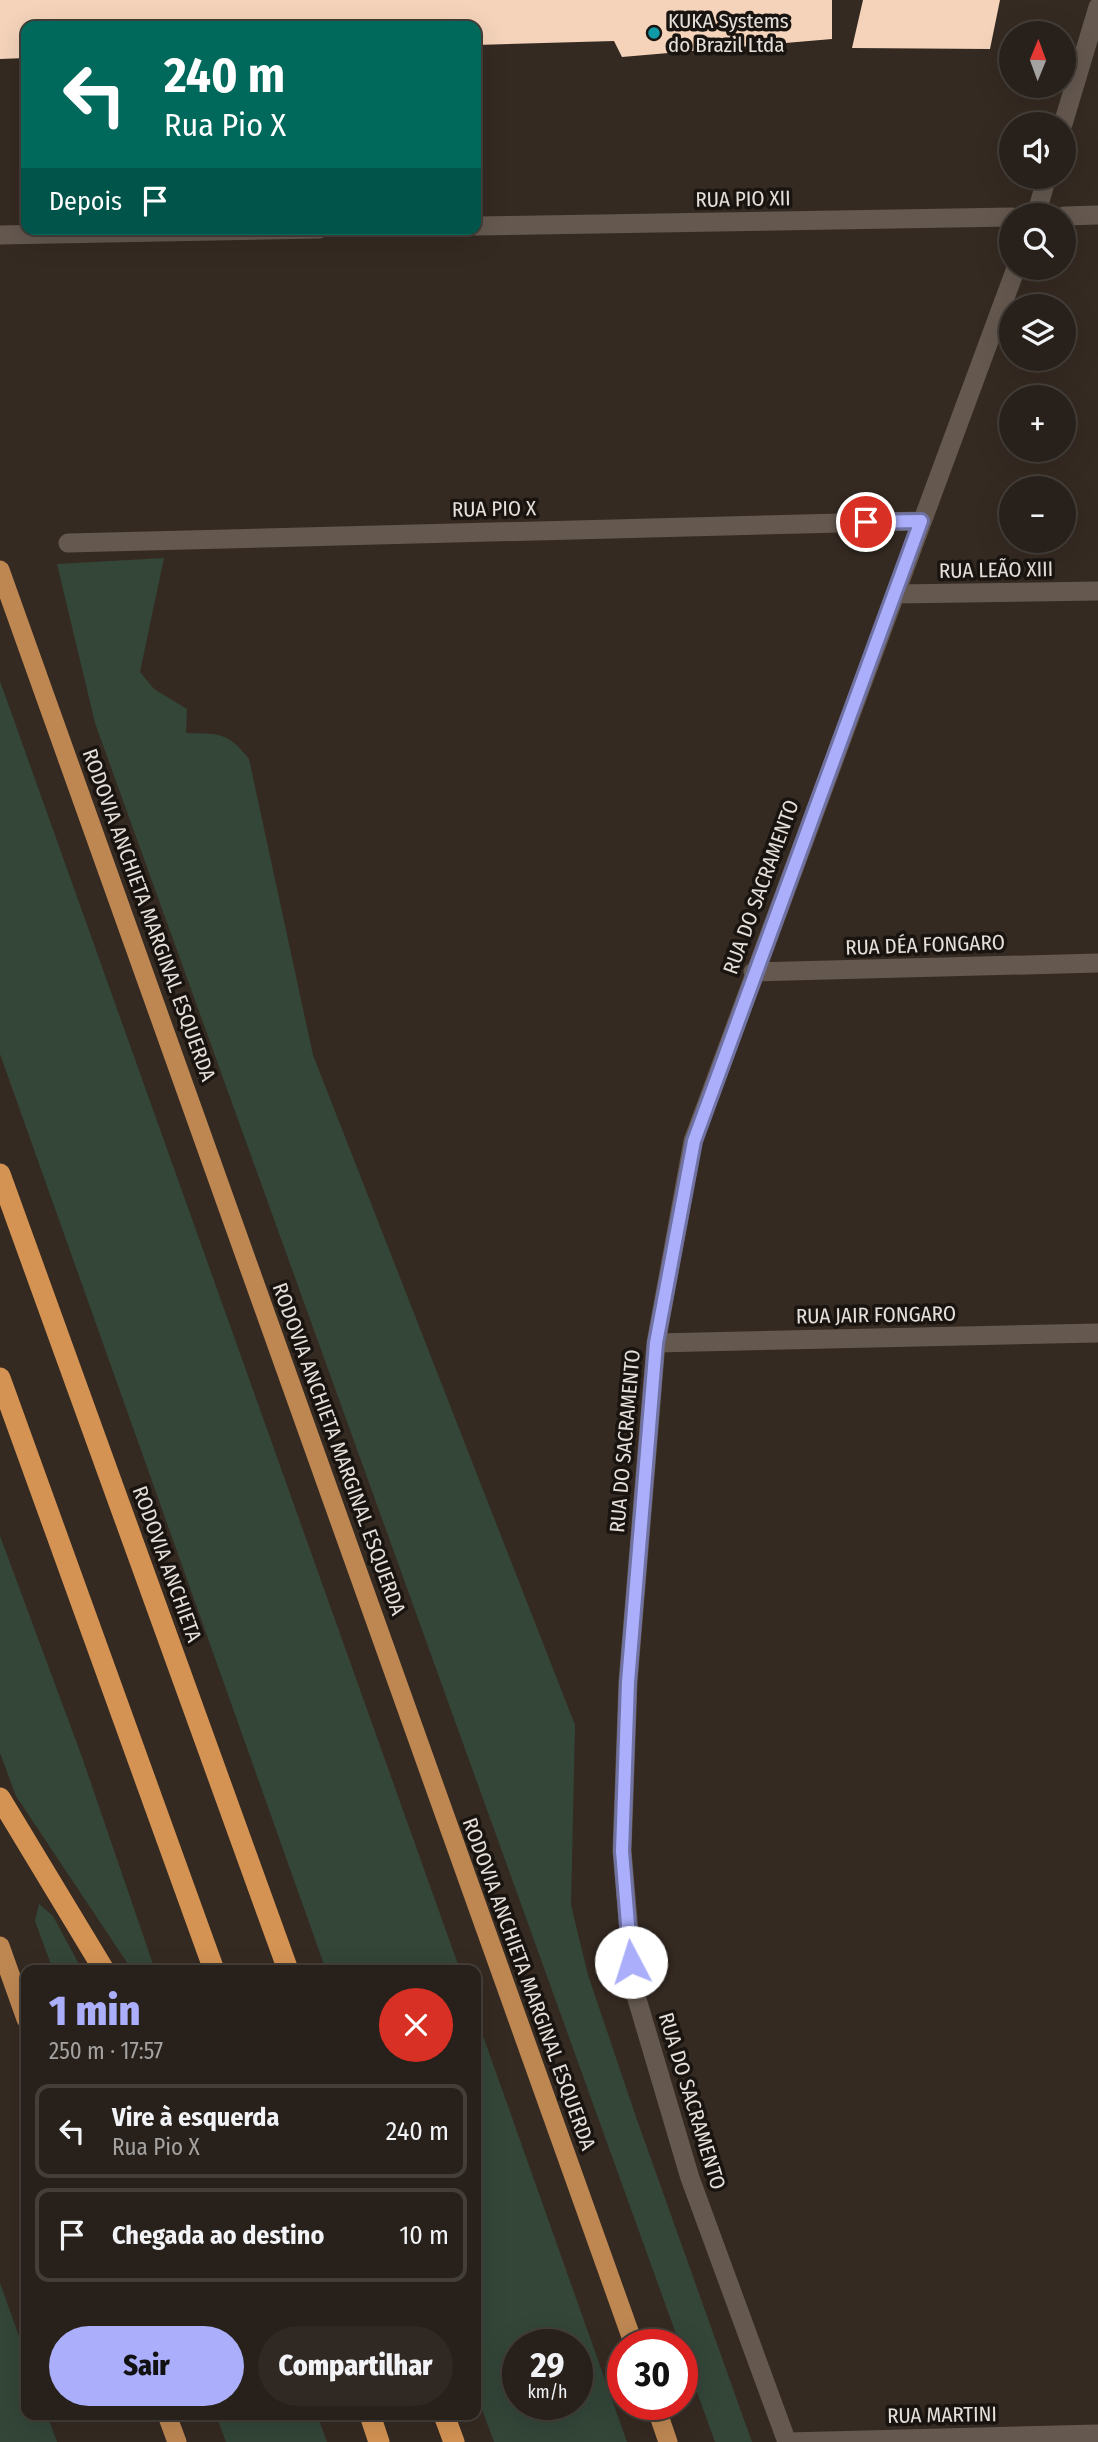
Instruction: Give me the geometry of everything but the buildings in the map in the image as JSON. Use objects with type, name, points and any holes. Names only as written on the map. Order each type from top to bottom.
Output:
[{"type":"highway","name":"RODOVIA ANCHIETA MARGINAL ESQUERDA","points":[[0,570],[628,2329]]},
{"type":"highway","name":"RODOVIA ANCHIETA","points":[[0,1174],[286,1965]]},
{"type":"highway","points":[[0,1378],[212,1965]]},
{"type":"highway","points":[[0,1798],[101,1965]]},
{"type":"highway","points":[[0,1946],[21,2005]]},
{"type":"highway","points":[[169,2420],[177,2442]]},
{"type":"highway","points":[[446,2420],[454,2442]]},
{"type":"highway","points":[[660,2420],[668,2442]]},
{"type":"street","points":[[1067,112],[1098,7]]},
{"type":"street","points":[[1076,216],[1098,215]]},
{"type":"street","name":"RUA PIO XII","points":[[481,226],[999,217]]},
{"type":"street","points":[[0,235],[21,235]]},
{"type":"street","name":"RUA DO SACRAMENTO","points":[[788,2442],[690,2178],[634,1990],[622,1851],[628,1682],[656,1343],[694,1141],[753,972],[1011,280]]},
{"type":"street","name":"RUA PIO X","points":[[68,543],[921,521]]},
{"type":"street","name":"RUA LEÃO XIII","points":[[895,594],[1098,591]]},
{"type":"street","name":"RUA DÉA FONGARO","points":[[753,972],[1098,963]]},
{"type":"street","name":"RUA JAIR FONGARO","points":[[656,1343],[1098,1333]]},
{"type":"street","name":"RUA MARTINI","points":[[788,2442],[1098,2434]]},
{"type":"green space","points":[[164,558],[140,672],[154,689],[187,709],[186,733],[222,736],[235,744],[249,759],[313,1055],[575,1725],[571,1905],[588,1975],[752,2442],[715,2442],[698,2395],[698,2329],[674,2329],[95,723],[57,564]]},
{"type":"green space","points":[[0,681],[458,1965],[324,1965],[0,1054]]},
{"type":"green space","points":[[0,1536],[82,1757],[153,1965],[129,1965],[16,1796],[0,1753]]},
{"type":"green space","points":[[39,1904],[53,1916],[79,1965],[51,1965],[35,1921]]},
{"type":"green space","points":[[481,2030],[587,2329],[502,2329],[502,2420],[593,2420],[593,2346],[607,2386],[607,2420],[619,2420],[627,2442],[494,2442],[481,2407]]},
{"type":"green space","points":[[0,2283],[21,2342],[21,2420],[49,2420],[57,2442],[0,2442]]},
{"type":"green space","points":[[218,2420],[319,2420],[327,2442],[226,2442]]},
{"type":"place","name":"KUKA Systems do Brazil Ltda","points":[[654,33]]},
{"type":"route","points":[[631,1962],[622,1851],[628,1682],[656,1343],[694,1141],[753,972],[921,521],[866,522]]}]
